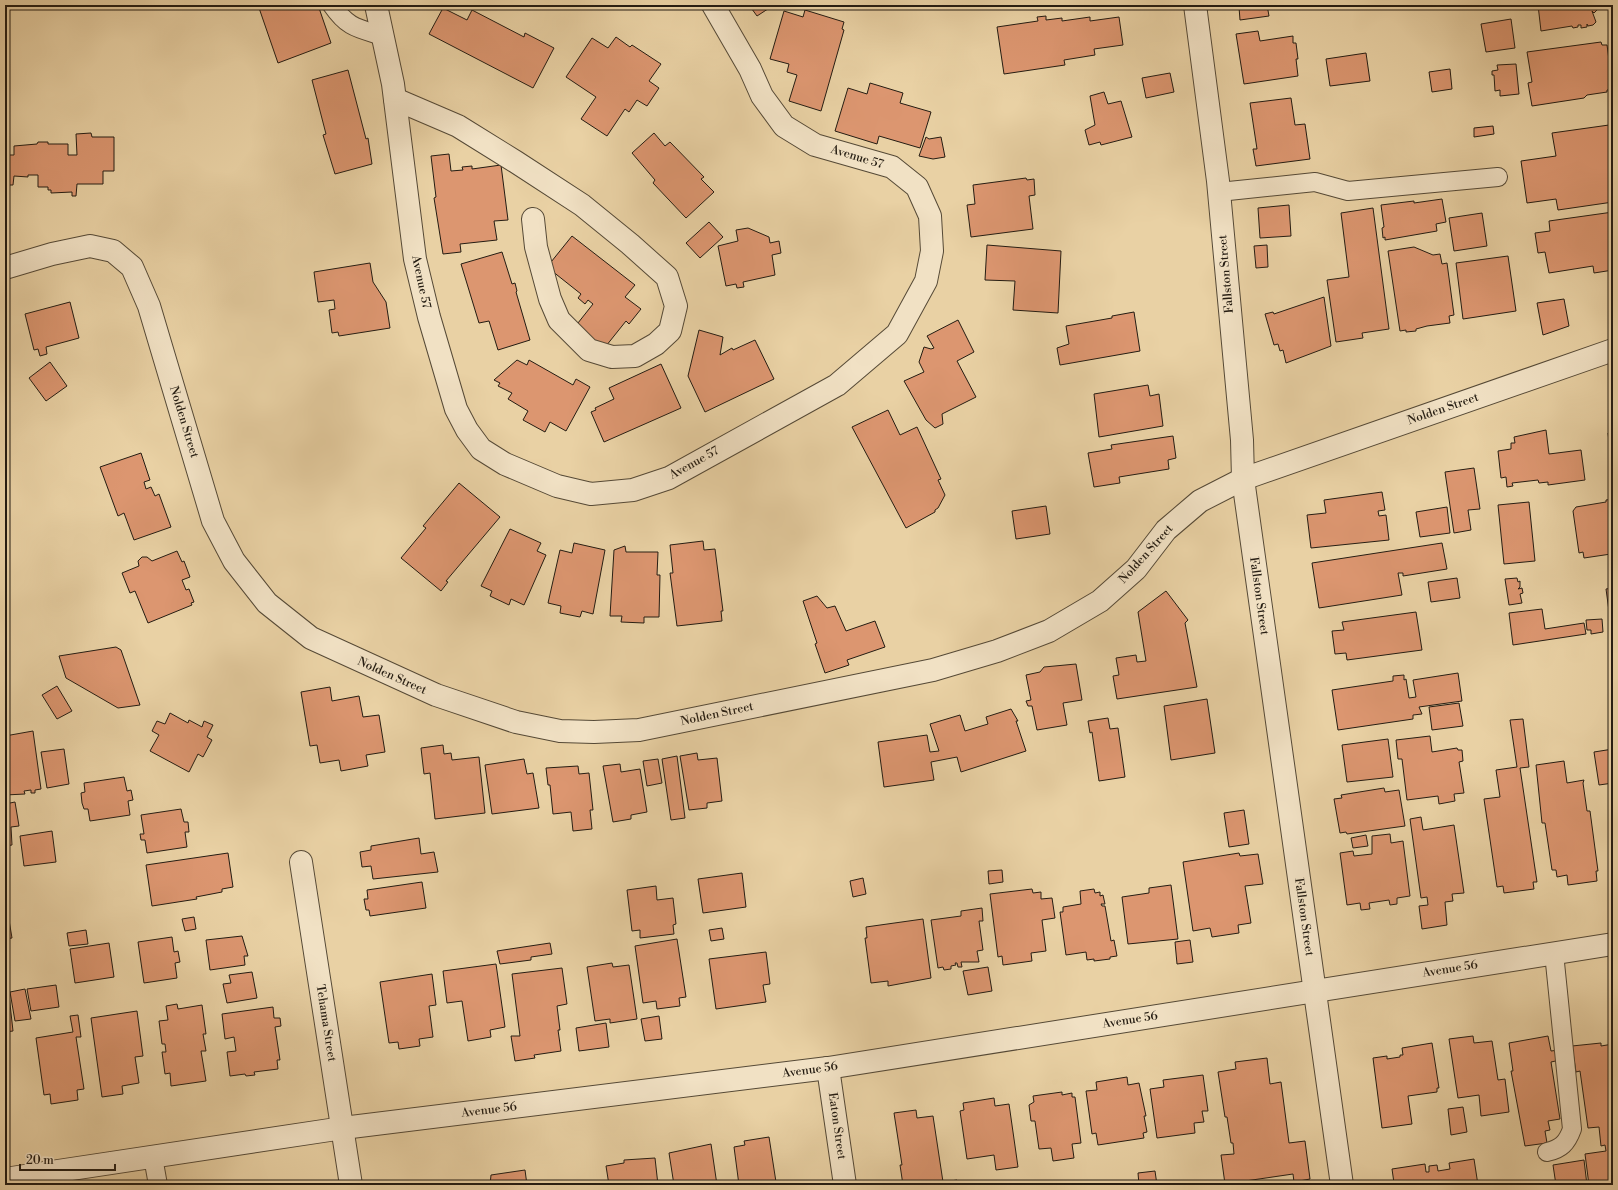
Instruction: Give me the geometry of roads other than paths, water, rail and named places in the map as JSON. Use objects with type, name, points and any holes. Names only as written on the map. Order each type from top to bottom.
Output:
[{"type":"street","name":"Avenue 57","points":[[376,5],[395,99],[415,259],[429,317],[456,409],[466,430],[481,449],[505,464],[557,486],[591,494],[633,490],[669,478],[837,385],[897,334],[926,281],[932,251],[930,216],[917,187],[892,167],[815,144],[784,126],[762,96],[750,69],[713,5]]},
{"type":"street","name":"Fallston Street","points":[[1194,5],[1219,192],[1242,440],[1243,478],[1342,1185]]},
{"type":"street","points":[[395,99],[458,126],[582,205],[630,244],[667,277],[676,306],[670,331],[656,344],[635,356],[612,357],[590,350],[559,320],[550,299],[536,247],[534,219]]},
{"type":"street","name":"Nolden Street","points":[[5,268],[52,254],[90,246],[113,251],[132,267],[149,306],[213,521],[234,561],[267,603],[311,638],[357,661],[458,703],[516,722],[560,731],[594,732],[639,730],[933,670],[997,651],[1049,631],[1100,601],[1136,569],[1166,530],[1200,501],[1243,478],[1613,350]]},
{"type":"street","name":"Tehama Street","points":[[301,862],[351,1185]]},
{"type":"street","name":"Avenue 56","points":[[5,1179],[343,1128],[828,1068],[1613,944]]},
{"type":"street","name":"Eaton Street","points":[[828,1068],[845,1185]]},
{"type":"lane","points":[[332,5],[341,19],[352,27],[382,36]]},
{"type":"lane","points":[[1219,192],[1315,182],[1348,190],[1498,177]]},
{"type":"lane","points":[[1546,1152],[1559,1149],[1568,1140],[1572,1129],[1554,953]]},
{"type":"lane","points":[[153,1157],[158,1185]]}]
